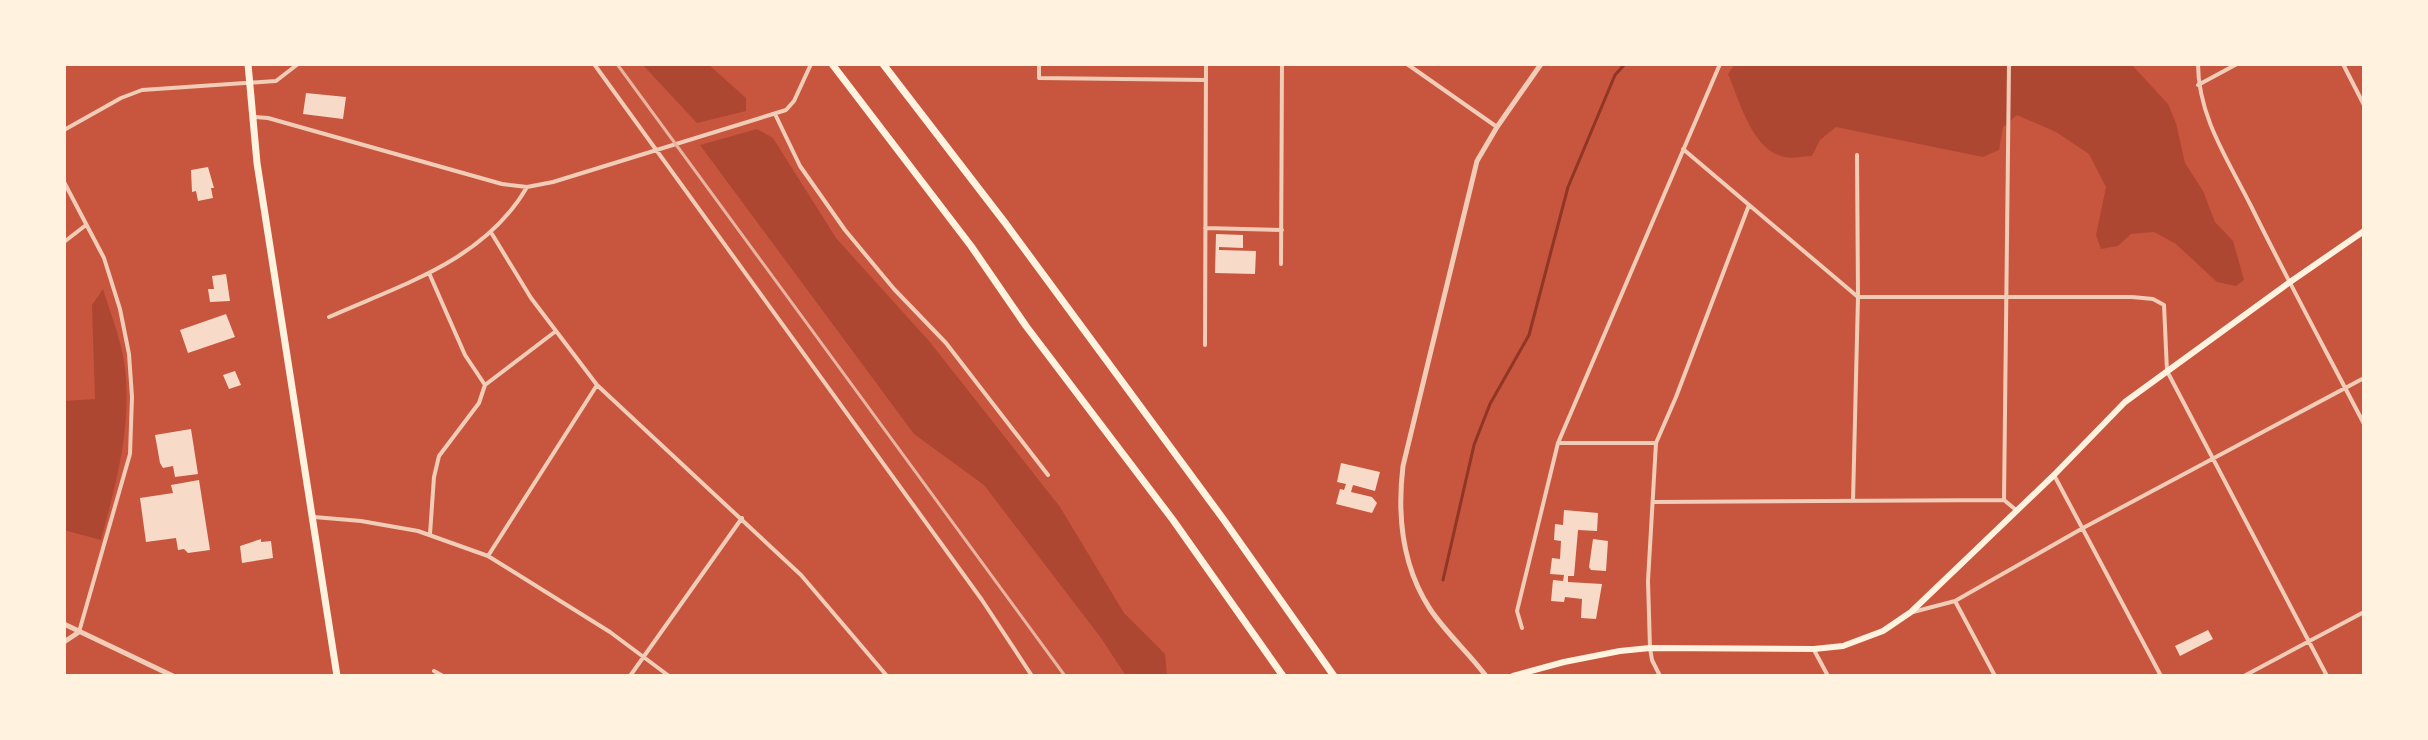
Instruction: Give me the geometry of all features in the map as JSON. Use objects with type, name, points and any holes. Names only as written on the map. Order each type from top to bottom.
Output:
[{"type":"highway","points":[[248,64],[260,178],[337,676]]},
{"type":"highway","points":[[832,64],[971,246],[1026,326],[1104,425],[1283,676]]},
{"type":"highway","points":[[883,64],[1006,224],[1334,676]]},
{"type":"main road","points":[[1513,676],[1564,662],[1650,648],[1814,649],[1843,646],[1883,631],[1911,612],[2125,402],[2364,231]]},
{"type":"street","points":[[64,130],[121,98],[142,90],[276,81],[298,64]]},
{"type":"street","points":[[594,64],[982,600],[1032,676]]},
{"type":"street","points":[[252,116],[502,184],[527,187],[656,152],[786,110],[794,101],[811,64]]},
{"type":"street","points":[[1039,64],[1039,78],[1206,80]]},
{"type":"street","points":[[1205,345],[1206,64]]},
{"type":"street","points":[[1281,264],[1282,64]]},
{"type":"street","points":[[1407,64],[1497,127]]},
{"type":"street","points":[[1486,676],[1429,608],[1415,581],[1405,549],[1399,509],[1403,466],[1477,161],[1541,64]]},
{"type":"street","points":[[1522,628],[1517,611],[1558,443],[1720,64]]},
{"type":"street","points":[[2004,500],[2009,64]]},
{"type":"street","points":[[2198,64],[2198,85],[2206,115],[2364,424]]},
{"type":"street","points":[[2198,85],[2237,64]]},
{"type":"street","points":[[2343,64],[2364,105]]},
{"type":"street","points":[[775,114],[800,166],[845,230],[894,289],[946,343],[1048,475]]},
{"type":"street","points":[[1683,149],[1858,297],[2153,299],[2164,305],[2167,371],[2327,676]]},
{"type":"street","points":[[1853,501],[1858,297],[1857,155]]},
{"type":"street","points":[[64,182],[104,258],[120,309],[129,354],[133,430],[130,454],[79,632],[64,642]]},
{"type":"street","points":[[329,317],[429,273],[492,234],[514,209],[527,187]]},
{"type":"street","points":[[1660,676],[1650,648],[1648,554],[1656,443],[1749,205]]},
{"type":"street","points":[[64,242],[86,225]]},
{"type":"street","points":[[1204,228],[1282,230]]},
{"type":"street","points":[[492,234],[525,289],[597,385],[742,517],[810,585],[887,676]]},
{"type":"street","points":[[429,273],[465,355],[485,385]]},
{"type":"street","points":[[430,535],[434,477],[439,456],[479,403],[485,385],[556,331]]},
{"type":"street","points":[[1911,612],[1955,601],[2083,528],[2364,378]]},
{"type":"street","points":[[488,556],[597,385]]},
{"type":"street","points":[[1558,443],[1656,443]]},
{"type":"street","points":[[2054,475],[2161,676]]},
{"type":"street","points":[[1654,502],[2004,500],[2016,510]]},
{"type":"street","points":[[314,517],[395,526],[488,556],[644,656],[669,676]]},
{"type":"street","points":[[630,676],[742,517]]},
{"type":"street","points":[[1955,601],[1995,676]]},
{"type":"street","points":[[2244,676],[2364,612]]},
{"type":"street","points":[[64,624],[173,676]]},
{"type":"street","points":[[1814,649],[1828,676]]},
{"type":"street","points":[[434,671],[443,676]]},
{"type":"shaded area","points":[[642,64],[708,64],[746,98],[746,111],[697,123]]},
{"type":"shaded area","points":[[1735,64],[2131,64],[2168,104],[2176,123],[2185,163],[2203,191],[2215,222],[2233,241],[2244,280],[2236,286],[2217,282],[2176,244],[2154,232],[2131,234],[2118,246],[2101,249],[2096,235],[2106,187],[2089,154],[2056,132],[2017,115],[2003,127],[1999,150],[1983,157],[1836,127],[1820,140],[1812,156],[1788,158],[1774,153],[1756,135],[1743,111],[1728,74]]},
{"type":"shaded area","points":[[757,129],[773,138],[836,238],[929,341],[1060,507],[1124,613],[1165,654],[1167,676],[1126,676],[1101,638],[984,485],[914,434],[700,145]]},
{"type":"shaded area","points":[[103,289],[124,361],[126,407],[118,473],[101,540],[64,530],[64,401],[95,399],[92,305]]},
{"type":"building","points":[[306,93],[346,97],[343,119],[303,114]]},
{"type":"building","points":[[208,167],[214,188],[211,188],[213,198],[198,201],[196,191],[192,192],[191,170]]},
{"type":"building","points":[[1216,234],[1243,235],[1243,248],[1219,247],[1219,250],[1256,251],[1255,274],[1215,273]]},
{"type":"building","points":[[226,274],[230,301],[210,302],[208,289],[214,289],[212,276]]},
{"type":"building","points":[[226,314],[235,337],[188,353],[180,330]]},
{"type":"building","points":[[235,371],[241,385],[229,389],[223,375]]},
{"type":"building","points":[[191,429],[198,474],[175,477],[173,466],[163,468],[160,463],[155,435]]},
{"type":"building","points":[[1341,463],[1380,472],[1375,491],[1353,485],[1351,492],[1372,497],[1377,503],[1372,513],[1336,504],[1340,489],[1344,490],[1346,484],[1337,482]]},
{"type":"building","points":[[199,480],[210,550],[188,553],[184,549],[178,550],[176,538],[146,542],[140,498],[173,493],[171,485]]},
{"type":"building","points":[[1564,510],[1598,513],[1597,531],[1578,530],[1574,576],[1568,576],[1568,582],[1602,584],[1596,619],[1581,618],[1582,599],[1565,597],[1564,602],[1551,601],[1553,580],[1563,581],[1564,575],[1550,574],[1552,558],[1560,559],[1561,541],[1554,540],[1555,524],[1563,525]]},
{"type":"building","points":[[261,539],[261,542],[271,541],[273,558],[242,563],[240,546]]},
{"type":"building","points":[[1593,539],[1608,541],[1606,571],[1591,570],[1589,567]]},
{"type":"building","points":[[2208,630],[2213,639],[2180,656],[2175,646]]},
{"type":"waterway","points":[[1443,580],[1474,445],[1490,404],[1529,335],[1568,187],[1615,75],[1625,64]]},
{"type":"railway","points":[[617,64],[1065,676]]}]
